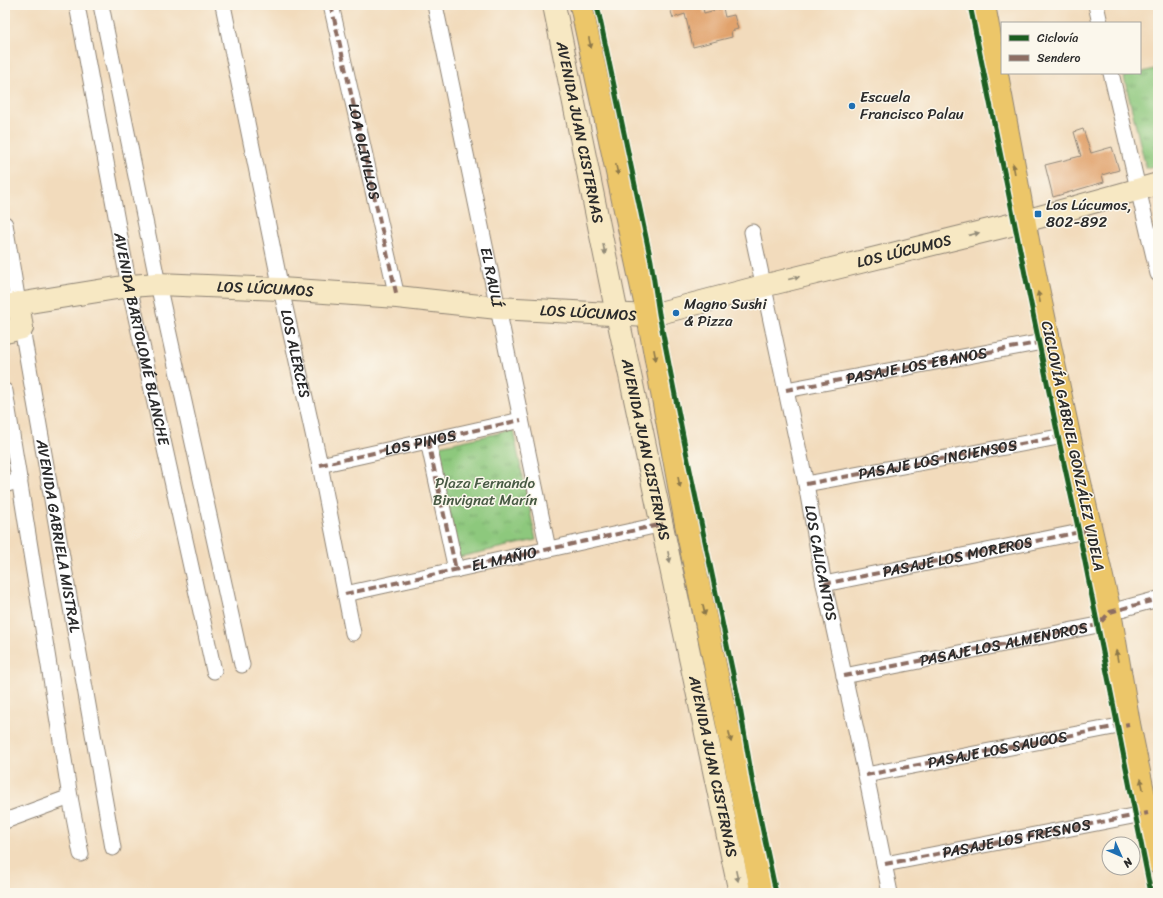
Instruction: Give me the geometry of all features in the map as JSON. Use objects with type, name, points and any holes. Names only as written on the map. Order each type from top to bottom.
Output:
[{"type":"main road","name":"AVENIDA JUAN CISTERNAS","points":[[582,5],[648,316],[686,524],[762,893]]},
{"type":"main road","points":[[984,5],[1048,341],[1068,435],[1110,612],[1129,724],[1158,863]]},
{"type":"street","name":"AVENIDA BARTOLOMÉ BLANCHE","points":[[77,5],[129,286],[214,671]]},
{"type":"street","name":"AVENIDA BARTOLOMÉ BLANCHE","points":[[101,5],[158,284],[242,665]]},
{"type":"street","name":"LOS ALERCES","points":[[223,5],[281,289],[320,465],[345,594],[354,632]]},
{"type":"street","name":"LOA OLIVILLOS","points":[[331,5],[397,297]]},
{"type":"street","name":"EL RAULÍ","points":[[435,5],[548,549]]},
{"type":"street","name":"AVENIDA JUAN CISTERNAS","points":[[554,5],[617,314],[663,524],[740,893]]},
{"type":"street","points":[[1096,5],[1100,22]]},
{"type":"street","points":[[1111,74],[1148,187],[1158,274]]},
{"type":"street","name":"LOS LÚCUMOS","points":[[12,304],[129,286],[158,284],[281,289],[397,297],[498,308],[648,316],[1024,221],[1148,187]]},
{"type":"street","name":"AVENIDA GABRIELA MISTRAL","points":[[5,224],[14,330],[113,848]]},
{"type":"street","name":"LOS CALICANTOS","points":[[752,232],[806,484],[824,584],[890,893]]},
{"type":"street","name":"PASAJE LOS EBANOS","points":[[786,390],[1048,341]]},
{"type":"street","name":"AVENIDA GABRIELA MISTRAL","points":[[5,391],[70,797],[81,854]]},
{"type":"street","name":"LOS PINOS","points":[[320,465],[521,420]]},
{"type":"street","name":"PASAJE LOS INCIENSOS","points":[[806,484],[1068,435]]},
{"type":"street","points":[[428,441],[456,570]]},
{"type":"street","points":[[5,485],[20,480]]},
{"type":"street","name":"EL MAÑIO","points":[[345,594],[663,524]]},
{"type":"street","name":"PASAJE LOS MOREROS","points":[[824,584],[1090,530]]},
{"type":"street","name":"PASAJE LOS ALMENDROS","points":[[844,676],[1098,625],[1110,612],[1158,599]]},
{"type":"street","name":"PASAJE LOS SAUCOS","points":[[866,775],[1129,724]]},
{"type":"street","points":[[5,821],[70,797]]},
{"type":"street","name":"PASAJE LOS FRESNOS","points":[[885,864],[1148,813]]},
{"type":"green space","points":[[1158,68],[1158,165],[1146,168],[1124,77],[1141,74],[1141,72]]},
{"type":"green space","name":"Plaza Fernando Binvignat Marín","points":[[513,430],[536,540],[459,557],[435,447]]},
{"type":"building","points":[[669,5],[705,5],[705,9],[703,9],[704,13],[723,8],[725,17],[734,15],[738,29],[731,31],[732,37],[693,47],[685,14],[673,18]]},
{"type":"building","points":[[1083,129],[1091,153],[1112,147],[1119,170],[1102,175],[1104,182],[1053,197],[1045,165],[1081,156],[1074,132]]},
{"type":"marked path","points":[[331,5],[397,297]]},
{"type":"marked path","points":[[786,390],[1048,341]]},
{"type":"marked path","points":[[320,465],[521,420]]},
{"type":"marked path","points":[[806,484],[1069,435]]},
{"type":"marked path","points":[[428,441],[456,570]]},
{"type":"marked path","points":[[345,594],[663,524]]},
{"type":"marked path","points":[[824,584],[1090,530]]},
{"type":"marked path","points":[[844,676],[1098,625],[1110,612],[1158,599]]},
{"type":"marked path","points":[[866,775],[1129,724]]},
{"type":"marked path","points":[[885,864],[1148,813]]},
{"type":"cycle path","points":[[597,5],[651,261],[659,314],[687,456],[739,702],[753,784],[776,893]]},
{"type":"cycle path","name":"CICLOVÍA GABRIEL GONZÁLEZ VIDELA","points":[[970,5],[1079,532],[1151,893]]},
{"type":"place","name":"Escuela Francisco Palau","points":[[852,106]]},
{"type":"place","name":"Los Lúcumos, 802-892","points":[[1038,214]]},
{"type":"place","name":"Magno Sushi & Pizza","points":[[676,313]]}]
